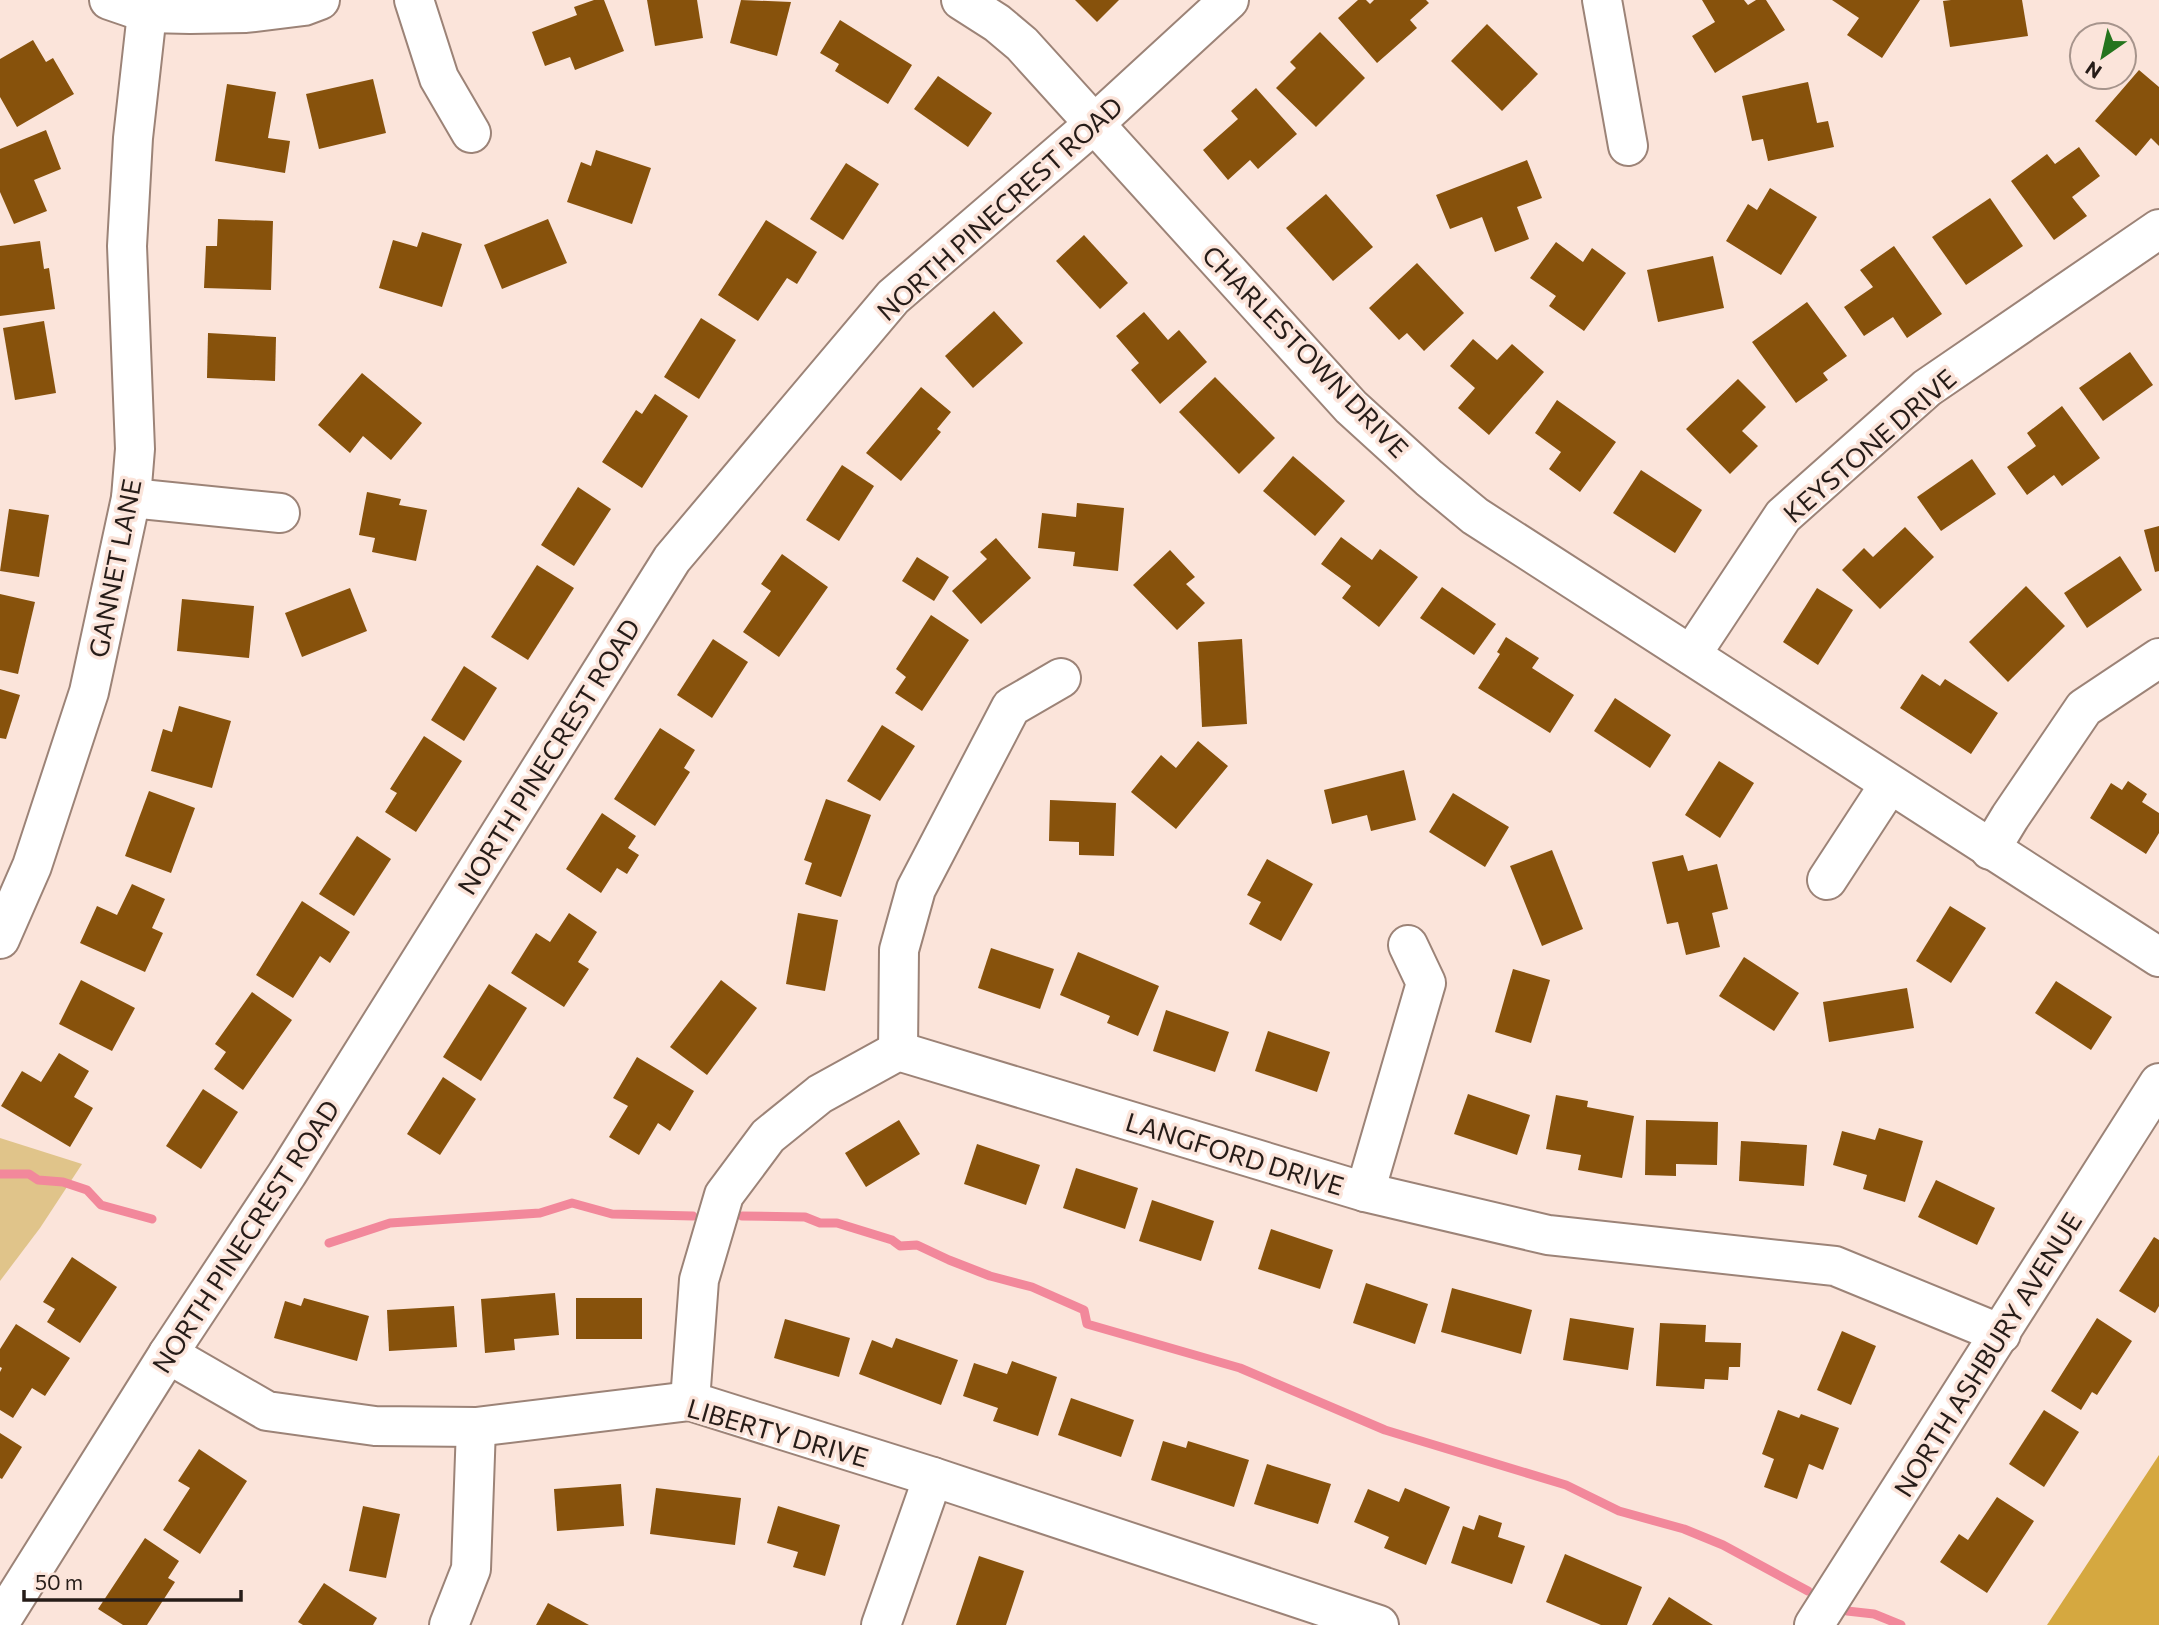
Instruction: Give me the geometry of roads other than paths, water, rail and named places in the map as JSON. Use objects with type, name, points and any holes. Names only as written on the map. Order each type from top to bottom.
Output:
[{"type":"street","points":[[109,0],[147,13],[190,14],[246,13],[304,6],[320,0]]},
{"type":"street","points":[[414,0],[439,78],[471,133]]},
{"type":"street","name":"CHARLESTOWN DRIVE","points":[[961,0],[1023,44],[1351,407],[1475,516],[1990,850]]},
{"type":"street","name":"NORTH PINECREST ROAD","points":[[0,1622],[169,1354],[287,1174],[671,559],[893,297],[1094,124],[1229,0]]},
{"type":"street","points":[[1602,0],[1628,146]]},
{"type":"street","name":"GANNET LANE","points":[[0,939],[32,866],[89,692],[131,498],[135,449],[127,246],[133,138],[147,13]]},
{"type":"street","name":"KEYSTONE DRIVE","points":[[1691,655],[1783,516],[1927,388],[2159,229]]},
{"type":"street","points":[[131,498],[280,513]]},
{"type":"street","points":[[2159,658],[2084,708],[1990,850],[2159,957]]},
{"type":"street","points":[[690,1401],[699,1280],[724,1195],[768,1136],[820,1094],[898,1051],[899,950],[916,889],[1011,707],[1061,678]]},
{"type":"street","points":[[1827,880],[1889,785]]},
{"type":"street","points":[[1365,1192],[1426,983],[1408,945]]},
{"type":"street","name":"LANGFORD DRIVE","points":[[898,1051],[1365,1192],[1548,1234],[1835,1266],[2001,1334]]},
{"type":"street","name":"NORTH ASHBURY AVENUE","points":[[1814,1625],[2159,1083]]},
{"type":"street","name":"LIBERTY DRIVE","points":[[169,1354],[267,1411],[375,1426],[475,1427],[690,1401],[933,1477],[1302,1613],[1379,1625]]},
{"type":"street","points":[[449,1625],[471,1569],[475,1427]]},
{"type":"street","points":[[881,1625],[933,1477]]},
{"type":"waterway","points":[[0,1174],[29,1174],[38,1180],[63,1182],[87,1190],[101,1205],[152,1219]]},
{"type":"waterway","points":[[329,1243],[390,1223],[540,1213],[572,1203],[612,1214],[693,1216]]},
{"type":"waterway","points":[[742,1216],[805,1217],[820,1223],[837,1223],[892,1240],[900,1246],[917,1245],[990,1276],[1032,1287],[1084,1310],[1087,1324],[1240,1368],[1385,1430],[1566,1485],[1619,1511],[1684,1529],[1723,1545],[1808,1591]]},
{"type":"waterway","points":[[1847,1611],[1874,1614],[1901,1625]]}]
